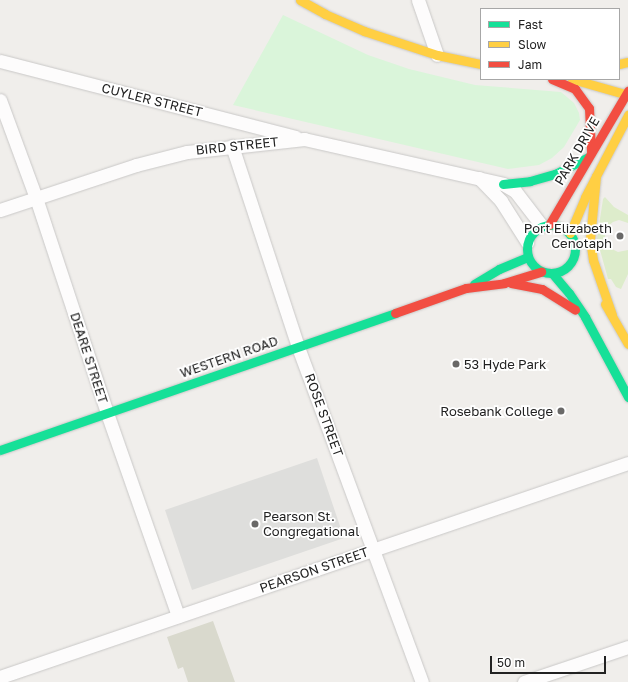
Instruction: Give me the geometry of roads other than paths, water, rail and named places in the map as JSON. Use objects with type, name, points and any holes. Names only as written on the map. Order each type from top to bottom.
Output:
[{"type":"street","points":[[300,0],[325,14],[364,31],[437,55],[480,64]]},
{"type":"street","points":[[418,0],[437,55]]},
{"type":"street","name":"CUYLER STREET","points":[[0,61],[304,139]]},
{"type":"street","points":[[503,184],[530,181],[555,174],[589,154],[589,108],[575,89],[554,80]]},
{"type":"street","points":[[576,80],[627,93]]},
{"type":"street","name":"PARK DRIVE","points":[[545,225],[627,93]]},
{"type":"street","name":"DEARE STREET","points":[[0,100],[36,198],[107,413],[178,616]]},
{"type":"street","points":[[570,234],[585,197],[628,115]]},
{"type":"street","name":"BIRD STREET","points":[[0,210],[143,163],[187,152],[304,139],[503,184],[515,191],[545,225]]},
{"type":"street","name":"ROSE STREET","points":[[232,146],[298,347],[422,682]]},
{"type":"street","points":[[596,176],[590,239],[593,260],[612,315]]},
{"type":"street","points":[[479,178],[501,201],[527,242]]},
{"type":"street","points":[[545,225],[561,226],[570,234],[575,248],[574,255],[566,268],[552,273],[542,272],[535,268],[527,257],[527,242],[530,235],[545,225]]},
{"type":"street","points":[[574,255],[582,268]]},
{"type":"street","name":"WESTERN ROAD","points":[[0,450],[466,288],[499,269],[527,257]]},
{"type":"street","name":"WESTERN ROAD","points":[[466,288],[504,283],[542,272]]},
{"type":"street","points":[[552,273],[569,293],[585,317],[628,397]]},
{"type":"street","points":[[591,282],[625,334],[628,344]]},
{"type":"street","points":[[504,283],[525,284],[542,289],[566,303],[585,317]]},
{"type":"street","name":"PEARSON STREET","points":[[0,677],[628,463]]},
{"type":"street","points":[[524,682],[628,647]]},
{"type":"place","name":"Port Elizabeth Cenotaph","points":[[620,236]]},
{"type":"place","name":"53 Hyde Park","points":[[456,364]]},
{"type":"place","name":"Rosebank College","points":[[561,411]]},
{"type":"place","name":"Pearson St. Congregational","points":[[255,524]]}]
